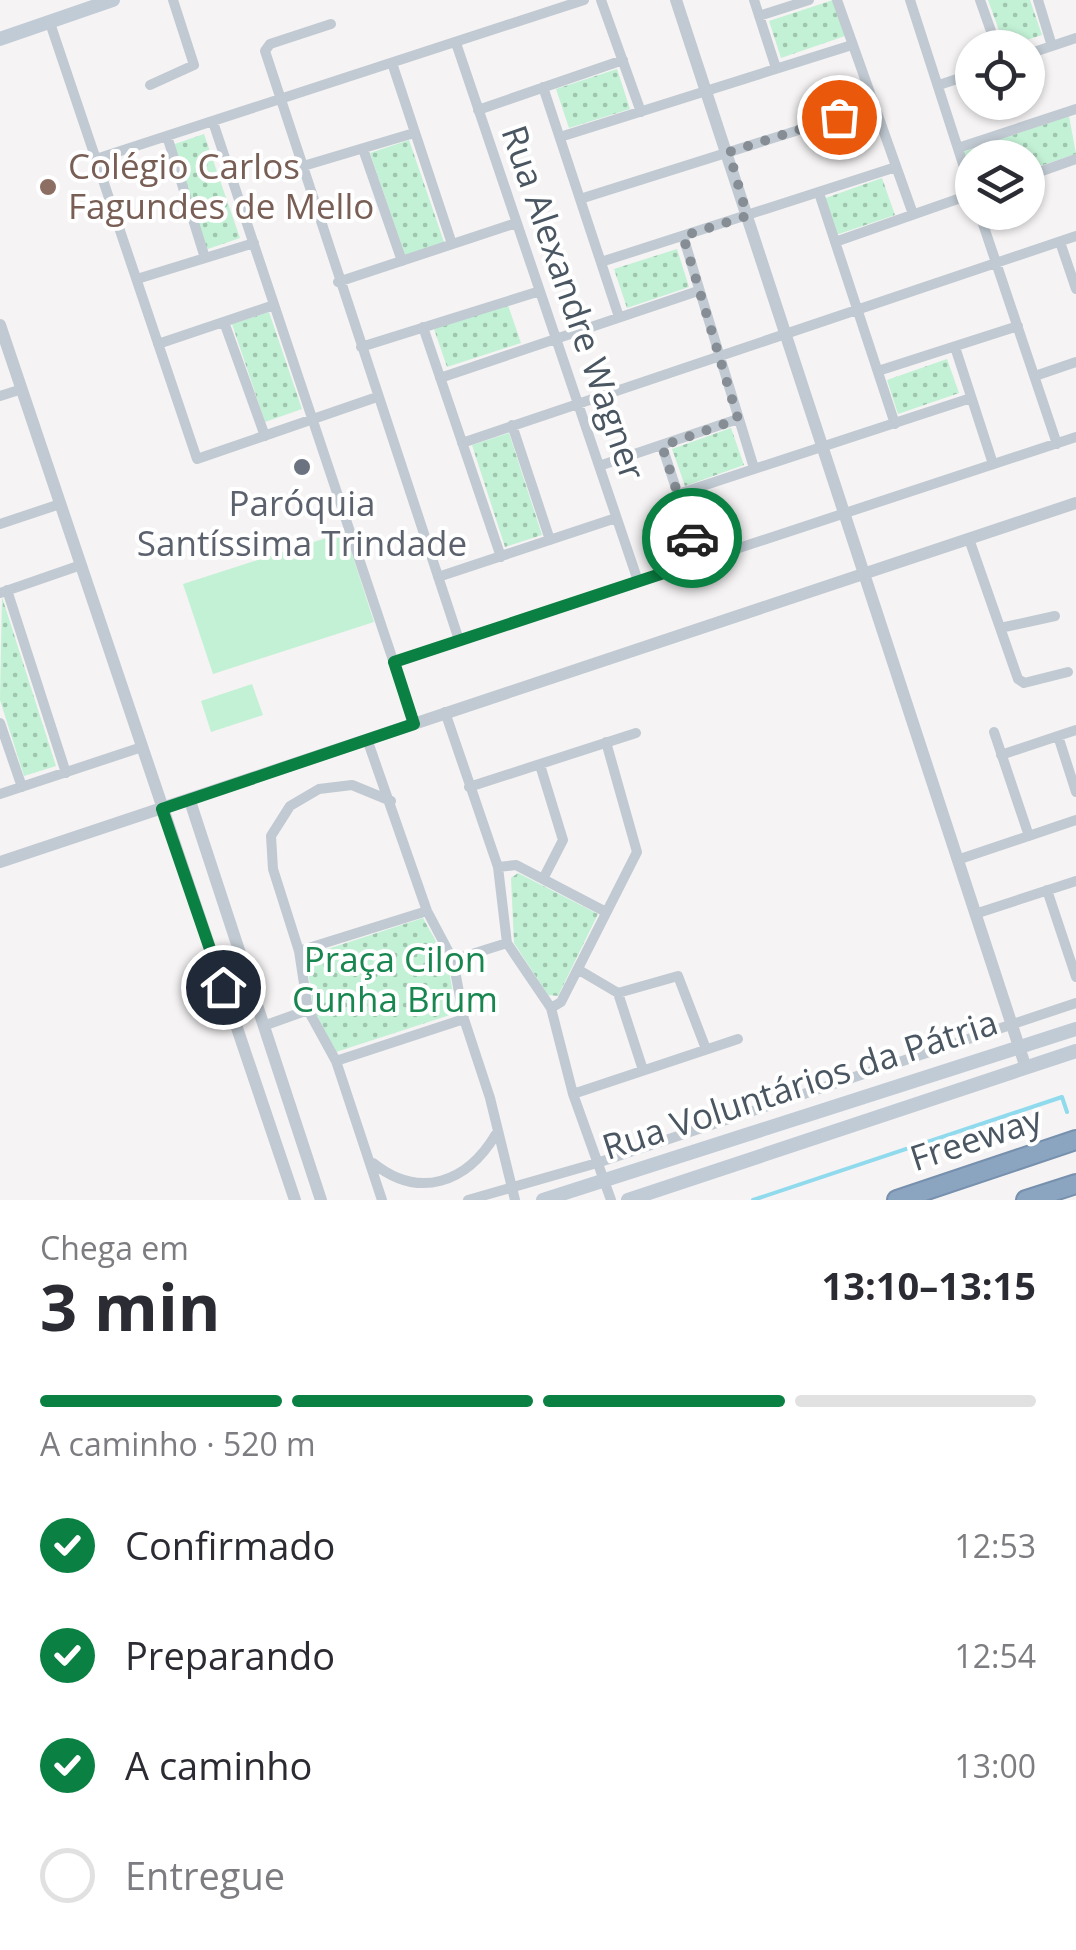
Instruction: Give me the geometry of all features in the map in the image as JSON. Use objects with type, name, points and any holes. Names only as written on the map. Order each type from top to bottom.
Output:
[{"type":"highway","name":"Freeway","points":[[897,1200],[1076,1140]]},
{"type":"highway","name":"Freeway","points":[[1026,1200],[1076,1184]]},
{"type":"main road","points":[[0,39],[114,0]]},
{"type":"main road","name":"Rua Voluntários da Pátria","points":[[543,1200],[1076,1029]]},
{"type":"main road","name":"Rua Voluntários da Pátria","points":[[628,1200],[1076,1051]]},
{"type":"street","points":[[150,84],[194,65],[173,0]]},
{"type":"street","points":[[96,158],[584,0]]},
{"type":"street","points":[[601,0],[641,112]]},
{"type":"street","points":[[676,0],[729,152],[1026,1068]]},
{"type":"street","points":[[754,0],[776,68]]},
{"type":"street","points":[[759,16],[809,0]]},
{"type":"street","points":[[837,0],[913,214]]},
{"type":"street","points":[[910,0],[956,140]]},
{"type":"street","points":[[980,0],[991,30]]},
{"type":"street","points":[[1038,0],[1052,46]]},
{"type":"street","points":[[50,22],[197,459],[378,397]]},
{"type":"street","points":[[332,24],[266,47],[278,100],[459,640]]},
{"type":"street","points":[[1045,48],[1076,38]]},
{"type":"street","name":"Rua Alexandre Wagner","points":[[456,43],[638,581]]},
{"type":"street","points":[[560,138],[852,44]]},
{"type":"street","points":[[478,110],[623,60]]},
{"type":"street","points":[[392,63],[452,244]]},
{"type":"street","points":[[939,85],[955,80]]},
{"type":"street","points":[[543,87],[619,317]]},
{"type":"street","points":[[580,199],[875,106]]},
{"type":"street","points":[[984,140],[1075,112]]},
{"type":"street","points":[[213,122],[414,724]]},
{"type":"street","points":[[300,167],[414,133]]},
{"type":"street","points":[[166,136],[205,258]]},
{"type":"street","points":[[363,148],[402,261]]},
{"type":"street","points":[[1045,170],[1076,159]]},
{"type":"street","points":[[601,262],[896,167]]},
{"type":"street","points":[[819,194],[895,424]]},
{"type":"street","points":[[835,242],[955,199]]},
{"type":"street","points":[[338,282],[516,223]]},
{"type":"street","points":[[986,230],[1057,444]]},
{"type":"street","points":[[683,236],[754,468]]},
{"type":"street","points":[[462,442],[1076,236]]},
{"type":"street","points":[[1060,242],[1076,288]]},
{"type":"street","points":[[136,280],[254,243]]},
{"type":"street","points":[[361,347],[540,291]]},
{"type":"street","points":[[440,378],[698,291]]},
{"type":"street","points":[[158,344],[274,305]]},
{"type":"street","points":[[224,322],[265,436]]},
{"type":"street","points":[[0,325],[295,1200]]},
{"type":"street","points":[[878,371],[1018,326]]},
{"type":"street","points":[[423,327],[502,557]]},
{"type":"street","points":[[955,347],[993,464]]},
{"type":"street","points":[[1035,376],[1076,362]]},
{"type":"street","points":[[0,396],[22,389]]},
{"type":"street","points":[[678,494],[971,398]]},
{"type":"street","points":[[598,466],[738,419]]},
{"type":"street","points":[[512,425],[550,540]]},
{"type":"street","points":[[394,662],[1076,437]]},
{"type":"street","points":[[662,446],[700,561]]},
{"type":"street","points":[[0,862],[1076,503]]},
{"type":"street","points":[[0,524],[60,504]]},
{"type":"street","points":[[438,577],[616,518]]},
{"type":"street","points":[[969,539],[1018,680],[1024,683],[1068,672]]},
{"type":"street","points":[[66,773],[4,592],[81,565]]},
{"type":"street","points":[[1000,628],[1055,616]]},
{"type":"street","points":[[446,712],[498,867],[507,943],[550,1008],[573,1094],[611,1200]]},
{"type":"street","points":[[0,722],[22,787]]},
{"type":"street","points":[[1002,755],[1076,730]]},
{"type":"street","points":[[994,732],[1029,836]]},
{"type":"street","points":[[470,787],[636,733]]},
{"type":"street","points":[[1058,736],[1076,792]]},
{"type":"street","points":[[368,739],[427,911],[453,960],[464,1018],[490,1098],[515,1200]]},
{"type":"street","points":[[550,1008],[561,1002],[636,852],[606,742]]},
{"type":"street","points":[[0,794],[142,748]]},
{"type":"street","points":[[540,766],[563,840],[544,879]]},
{"type":"street","points":[[382,1200],[336,1061],[308,1010],[299,951],[272,869],[270,836],[290,806],[320,789],[352,785],[391,802]]},
{"type":"street","points":[[190,800],[322,1200]]},
{"type":"street","points":[[960,860],[1076,820]]},
{"type":"street","points":[[498,867],[516,865],[606,912]]},
{"type":"street","points":[[978,913],[1076,881]]},
{"type":"street","points":[[1047,890],[1076,977]]},
{"type":"street","points":[[299,951],[427,911]]},
{"type":"street","points":[[453,960],[507,943]]},
{"type":"street","points":[[578,970],[618,993],[643,1070]]},
{"type":"street","points":[[618,993],[678,976],[706,1049]]},
{"type":"street","points":[[468,1200],[596,1163],[1076,1002]]},
{"type":"street","points":[[266,1025],[308,1010]]},
{"type":"street","points":[[336,1061],[464,1018]]},
{"type":"street","points":[[573,1094],[738,1039]]},
{"type":"street","points":[[368,1158],[390,1180],[418,1187],[447,1184],[478,1164],[496,1134]]},
{"type":"green space","points":[[833,0],[845,36],[781,58],[769,21]]},
{"type":"green space","points":[[988,0],[1030,0],[1040,30],[999,30]]},
{"type":"green space","points":[[617,69],[630,109],[569,128],[556,89]]},
{"type":"green space","points":[[1069,116],[1076,154],[1045,164],[1045,140],[998,140]]},
{"type":"green space","points":[[204,134],[240,238],[205,250],[169,146]]},
{"type":"green space","points":[[409,140],[444,242],[405,255],[370,153]]},
{"type":"green space","points":[[882,178],[895,215],[833,236],[820,200]]},
{"type":"green space","points":[[677,249],[689,287],[627,308],[614,269]]},
{"type":"green space","points":[[508,305],[521,343],[447,367],[434,329]]},
{"type":"green space","points":[[269,312],[302,409],[265,422],[232,324]]},
{"type":"green space","points":[[947,359],[959,393],[898,414],[887,380]]},
{"type":"green space","points":[[731,428],[744,465],[685,486],[672,449]]},
{"type":"green space","points":[[509,433],[542,535],[505,547],[472,445]]},
{"type":"green space","points":[[345,532],[374,622],[213,674],[183,584]]},
{"type":"green space","points":[[2,597],[56,766],[24,776],[0,700]]},
{"type":"green space","points":[[252,684],[263,715],[211,732],[201,701]]},
{"type":"green space","points":[[518,873],[598,914],[558,996],[548,995],[514,943],[511,878]]},
{"type":"green space","name":"Praça Cilon Cunha Brum","points":[[423,918],[448,963],[456,1013],[336,1052],[313,1008],[306,956]]},
{"type":"waterway","points":[[753,1200],[1062,1097],[1067,1112]]},
{"type":"way so far","points":[[692,538],[662,446],[738,419],[683,236],[747,216],[729,152],[839,117]]},
{"type":"place","name":"Colégio Carlos Fagundes de Mello","points":[[48,187]]},
{"type":"place","name":"Paróquia Santíssima Trindade","points":[[302,467]]},
{"type":"route","points":[[223,987],[162,809],[414,724],[394,662],[700,561],[692,538]]}]
